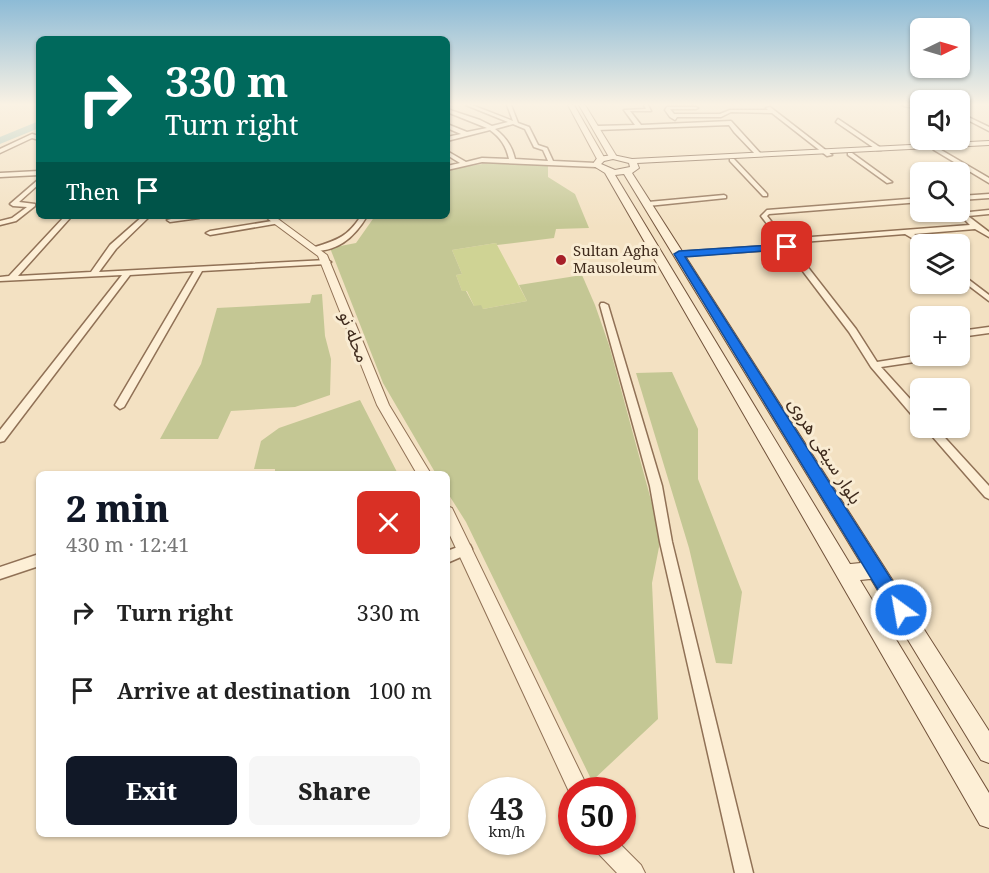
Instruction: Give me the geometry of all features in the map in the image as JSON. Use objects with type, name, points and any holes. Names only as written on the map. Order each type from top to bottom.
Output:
[{"type":"main road","points":[[605,163],[632,166],[879,149],[969,146]]},
{"type":"main road","points":[[605,163],[632,166],[758,154],[850,154],[919,150]]},
{"type":"main road","points":[[605,163],[989,816]]},
{"type":"main road","name":"بلوار سیفی هروی","points":[[632,166],[648,204],[989,752]]},
{"type":"main road","points":[[676,285],[697,284]]},
{"type":"main road","points":[[846,573],[875,570]]},
{"type":"street","points":[[508,146],[512,160]]},
{"type":"street","points":[[536,146],[545,149],[551,162]]},
{"type":"street","points":[[595,146],[605,163]]},
{"type":"street","points":[[600,146],[605,163]]},
{"type":"street","points":[[750,146],[758,154]]},
{"type":"street","points":[[817,146],[826,153]]},
{"type":"street","points":[[874,146],[879,149]]},
{"type":"street","points":[[938,150],[989,181]]},
{"type":"street","points":[[850,154],[889,183]]},
{"type":"street","points":[[450,155],[464,164]]},
{"type":"street","points":[[450,167],[482,160],[605,163]]},
{"type":"street","points":[[732,160],[765,195]]},
{"type":"street","points":[[0,175],[36,173]]},
{"type":"street","points":[[0,223],[14,220],[33,205],[13,204],[36,184]]},
{"type":"street","points":[[970,197],[989,196]]},
{"type":"street","points":[[648,204],[724,197]]},
{"type":"street","points":[[910,201],[767,212],[764,216],[853,331],[874,365],[910,406]]},
{"type":"street","points":[[989,212],[963,214],[976,227],[989,235]]},
{"type":"street","points":[[12,278],[66,219]]},
{"type":"street","points":[[93,274],[113,247],[144,219]]},
{"type":"street","points":[[170,220],[177,219]]},
{"type":"street","points":[[210,233],[273,219]]},
{"type":"street","name":"محله نو","points":[[273,219],[318,249],[327,262],[349,327],[383,405],[422,471]]},
{"type":"street","points":[[318,249],[346,240],[354,233],[362,219]]},
{"type":"street","points":[[679,254],[903,231],[976,227]]},
{"type":"street","points":[[903,231],[910,235]]},
{"type":"street","points":[[0,279],[327,262]]},
{"type":"street","points":[[120,405],[199,269]]},
{"type":"street","points":[[0,438],[128,272]]},
{"type":"street","points":[[970,283],[989,299]]},
{"type":"street","points":[[604,305],[656,486],[669,553],[744,873]]},
{"type":"street","points":[[970,333],[989,330]]},
{"type":"street","points":[[874,365],[910,360]]},
{"type":"street","points":[[939,438],[989,494]]},
{"type":"street","points":[[450,518],[570,777]]},
{"type":"street","points":[[450,555],[466,549]]},
{"type":"street","points":[[0,573],[36,561]]},
{"type":"street","points":[[616,855],[633,873]]},
{"type":"green space","points":[[488,163],[548,164],[548,177],[575,194],[589,228],[556,229],[554,238],[497,245],[496,243],[452,250],[462,274],[456,275],[462,291],[466,291],[474,306],[481,305],[483,309],[527,301],[519,285],[582,275],[609,345],[661,537],[652,583],[658,719],[596,777],[590,777],[466,522],[450,497],[450,471],[434,471],[383,383],[330,248],[356,243],[373,219],[450,219],[450,169]]},
{"type":"green space","points":[[496,243],[527,301],[483,309],[474,306],[467,291],[462,291],[456,275],[462,274],[452,250]]},
{"type":"green space","points":[[322,294],[325,336],[331,359],[330,395],[295,407],[231,411],[218,439],[160,439],[201,364],[217,308],[310,303],[312,295]]},
{"type":"green space","points":[[672,372],[698,429],[698,479],[742,592],[732,664],[716,663],[689,548],[636,373]]},
{"type":"green space","points":[[360,400],[396,471],[254,469],[261,441],[279,428]]},
{"type":"place","name":"Sultan Agha Mausoleum","points":[[561,260]]},
{"type":"route","points":[[787,247],[679,254],[901,610]]}]
